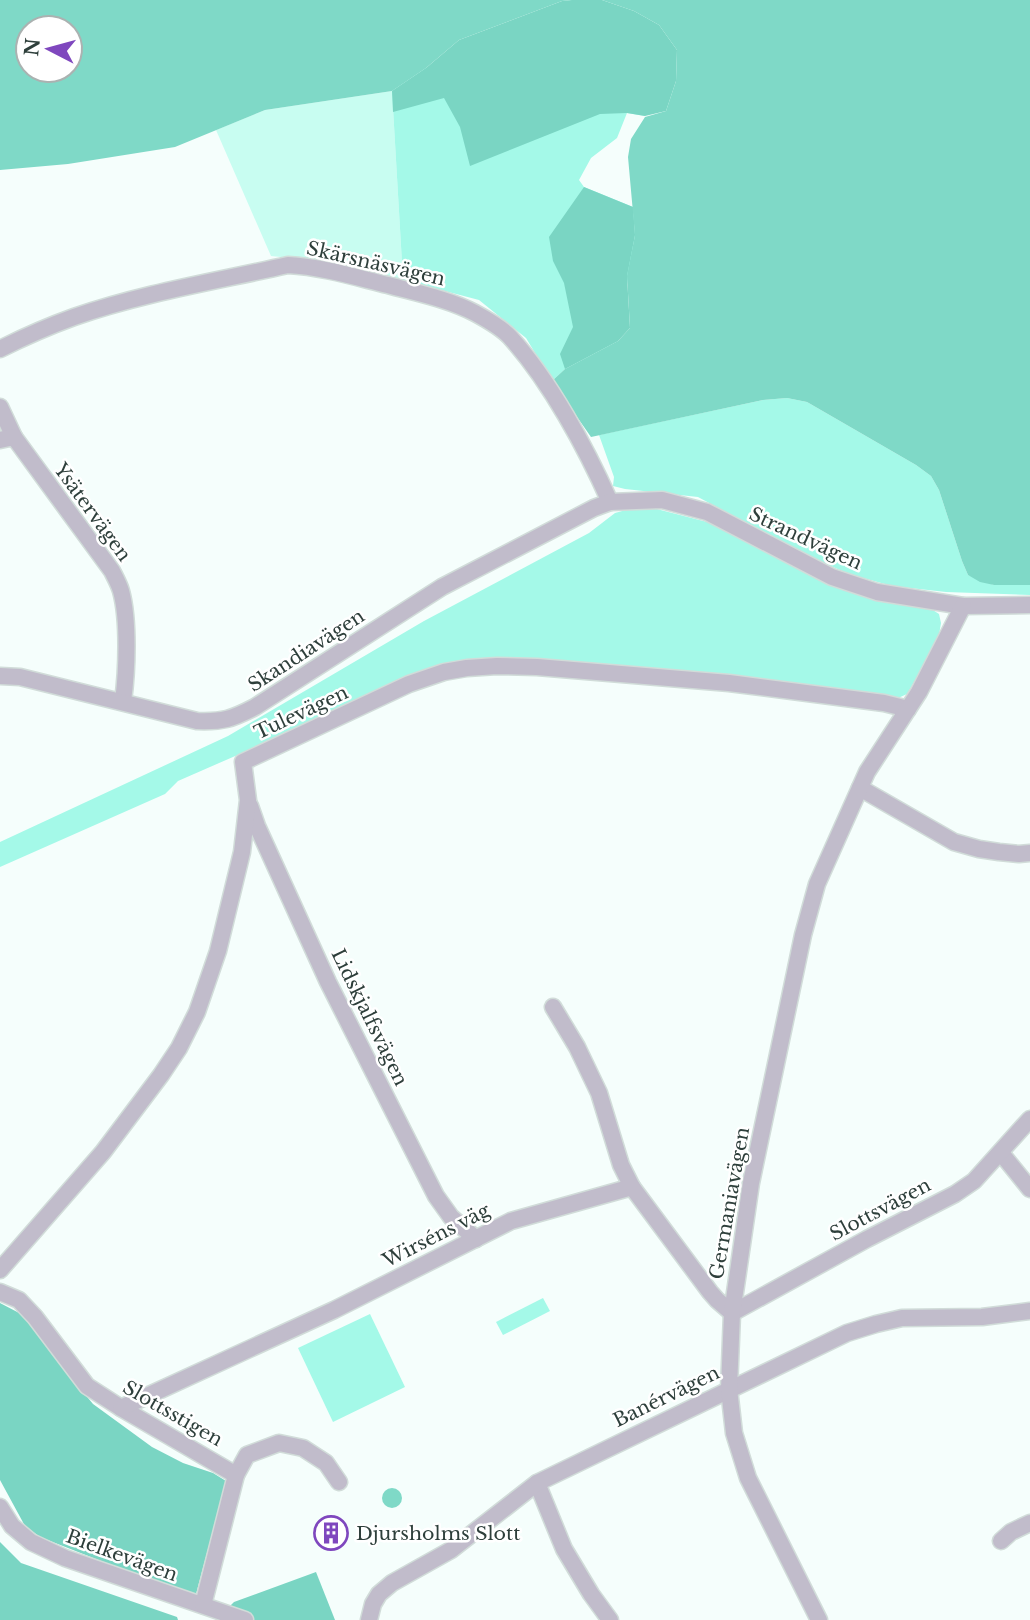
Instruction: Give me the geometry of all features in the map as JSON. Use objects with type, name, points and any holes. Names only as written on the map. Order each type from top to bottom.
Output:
[{"type":"street","name":"Skärsnäsvägen","points":[[0,349],[75,317],[153,295],[288,265],[338,272],[444,300],[476,313],[509,335],[543,379],[583,446],[610,502]]},
{"type":"street","name":"Ysätervägen","points":[[0,407],[7,439],[111,571],[121,590],[125,622],[123,701]]},
{"type":"street","name":"Strandvägen","points":[[610,502],[662,500],[707,512],[832,577],[877,592],[962,606],[1030,605]]},
{"type":"street","name":"Skandiavägen","points":[[0,676],[20,677],[197,721],[219,722],[255,707],[442,587],[610,502]]},
{"type":"street","name":"Germaniavägen","points":[[819,1620],[748,1478],[734,1433],[729,1389],[732,1313],[751,1183],[803,935],[817,884],[867,772],[919,692],[962,606]]},
{"type":"street","name":"Tulevägen","points":[[0,1270],[103,1152],[179,1048],[197,1012],[218,951],[243,852],[247,800],[243,762],[409,684],[444,672],[467,668],[537,667],[729,683],[884,703],[908,709]]},
{"type":"street","points":[[860,788],[954,842],[999,852],[1030,853]]},
{"type":"street","name":"Lidskjalfsvägen","points":[[247,800],[328,982],[436,1196],[451,1217],[476,1239]]},
{"type":"street","points":[[552,1007],[578,1047],[599,1093],[621,1165],[632,1187],[710,1293],[732,1313]]},
{"type":"street","name":"Slottsvägen","points":[[732,1313],[955,1194],[974,1181],[1030,1119]]},
{"type":"street","points":[[1001,1153],[1030,1189]]},
{"type":"street","name":"Wirséns väg","points":[[121,1408],[334,1310],[511,1220],[632,1187]]},
{"type":"street","name":"Slottsstigen","points":[[0,1292],[19,1300],[87,1386],[236,1475]]},
{"type":"street","name":"Banérvägen","points":[[369,1620],[379,1594],[392,1583],[451,1550],[537,1483],[847,1333],[902,1318],[982,1317],[1030,1311]]},
{"type":"street","points":[[203,1605],[236,1475],[247,1455],[279,1443],[303,1448],[326,1464],[339,1482]]},
{"type":"street","points":[[537,1483],[564,1549],[610,1620]]},
{"type":"street","name":"Bielkevägen","points":[[0,1507],[12,1526],[32,1542],[65,1558],[245,1620]]},
{"type":"street","points":[[1001,1541],[1011,1532],[1030,1523]]},
{"type":"shaded area","points":[[0,0],[572,0],[562,1],[459,40],[426,68],[392,91],[265,110],[175,147],[68,164],[0,170]]},
{"type":"shaded area","points":[[572,0],[602,0],[645,116],[627,113],[617,138],[591,158],[579,180],[584,187],[633,207],[635,235],[618,341],[565,369],[552,381],[526,338],[479,300],[403,280],[392,91],[426,68]]},
{"type":"shaded area","points":[[602,0],[634,11],[659,25],[677,50],[676,81],[666,111],[645,116],[627,113],[600,114],[470,166],[460,127],[444,98],[393,112],[392,91],[426,68],[459,40],[562,1]]},
{"type":"shaded area","points":[[602,0],[1030,0],[1030,585],[994,585],[980,582],[968,575],[939,490],[931,476],[807,402],[787,398],[763,400],[591,437],[552,381],[565,369],[618,341],[630,328],[627,276],[635,235],[628,157],[631,139],[645,117],[666,111],[676,81],[677,50],[659,25],[634,11]]},
{"type":"shaded area","points":[[392,91],[403,280],[340,263],[271,256],[216,130],[265,110]]},
{"type":"shaded area","points":[[584,187],[633,207],[635,235],[627,276],[630,328],[618,341],[565,369],[560,354],[573,327],[564,283],[553,261],[549,237]]},
{"type":"shaded area","points":[[787,398],[807,402],[931,476],[939,490],[968,575],[994,585],[1030,585],[1030,595],[946,592],[892,586],[849,574],[806,555],[698,497],[613,486],[614,477],[599,435],[763,400]]},
{"type":"shaded area","points":[[649,507],[711,523],[840,588],[928,607],[939,614],[941,623],[938,641],[907,694],[896,699],[527,661],[386,690],[178,781],[165,794],[0,867],[0,842],[228,736],[424,621],[589,533],[615,513]]},
{"type":"shaded area","points":[[543,1298],[550,1311],[503,1335],[496,1322]]},
{"type":"shaded area","points":[[0,1303],[23,1315],[39,1332],[93,1404],[152,1447],[226,1481],[195,1598],[40,1537],[25,1526],[0,1480]]},
{"type":"shaded area","points":[[370,1314],[405,1387],[333,1422],[298,1348]]},
{"type":"shaded area","points":[[388,1488],[396,1488],[402,1498],[396,1508],[388,1508],[382,1502],[382,1494]]},
{"type":"shaded area","points":[[0,1542],[21,1563],[177,1617],[178,1620],[0,1620]]},
{"type":"shaded area","points":[[316,1572],[335,1620],[216,1620],[234,1602]]},
{"type":"place","name":"Djursholms Slott","points":[[331,1533]]}]
